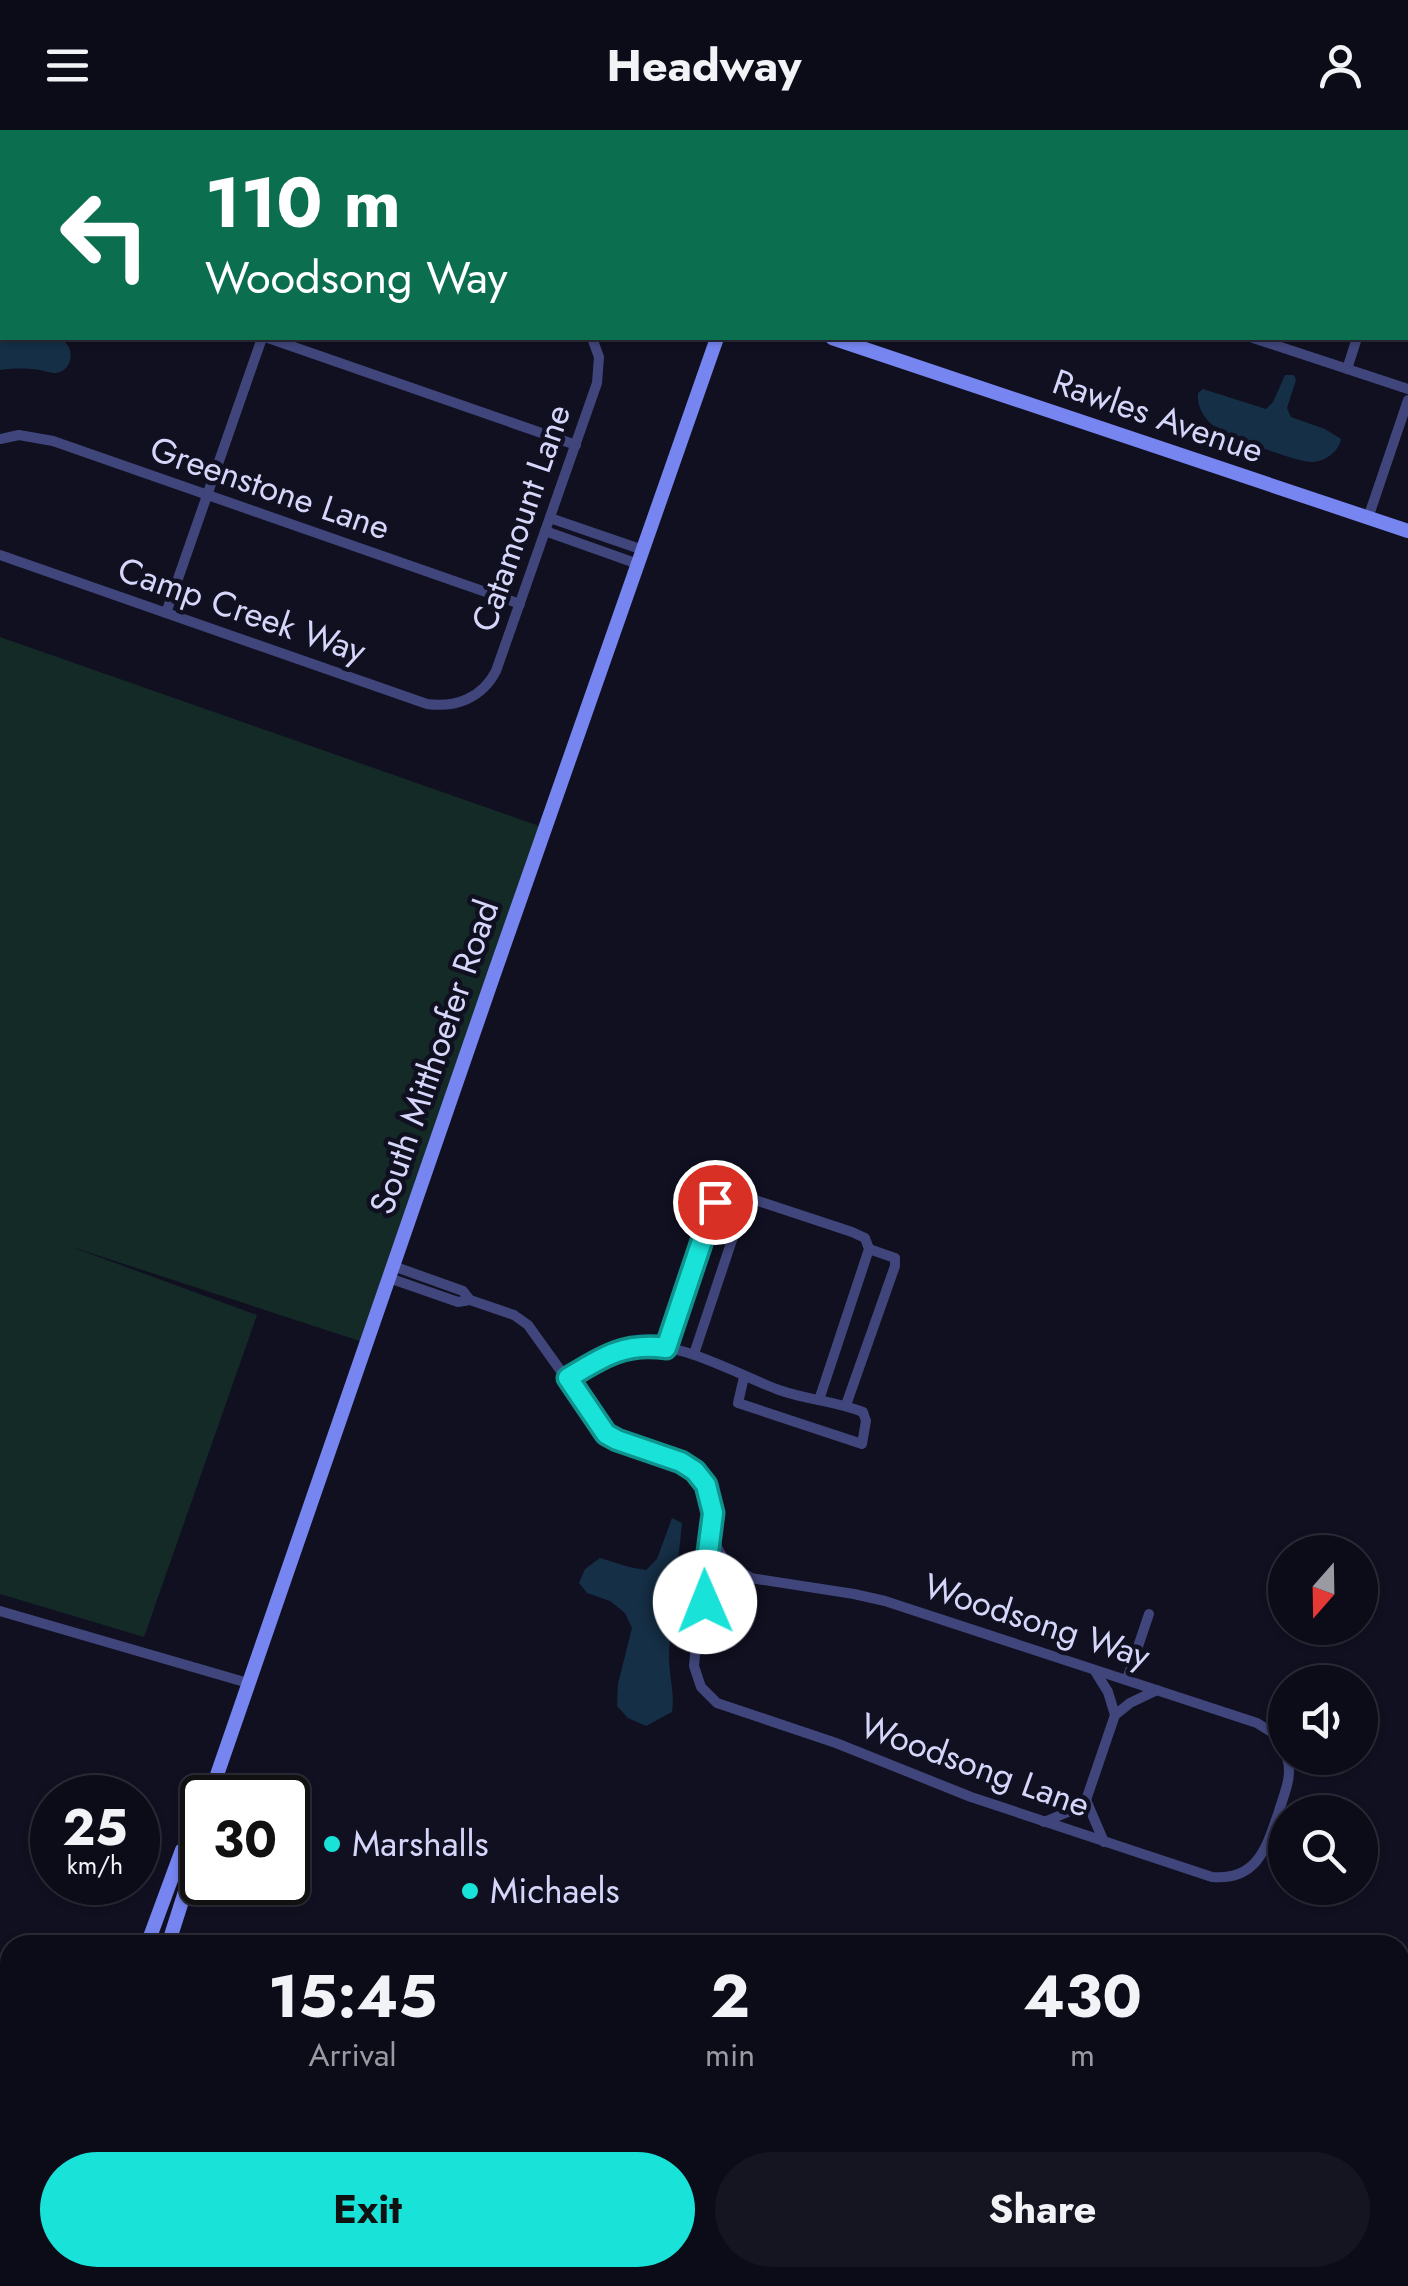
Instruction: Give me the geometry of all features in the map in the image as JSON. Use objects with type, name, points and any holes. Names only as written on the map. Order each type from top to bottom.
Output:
[{"type":"main road","name":"South Mitthoefer Road","points":[[218,1775],[716,340]]},
{"type":"main road","name":"Rawles Avenue","points":[[838,340],[1408,531]]},
{"type":"main road","points":[[152,1935],[180,1856]]},
{"type":"main road","points":[[171,1935],[181,1905]]},
{"type":"street","points":[[166,613],[264,340]]},
{"type":"street","points":[[271,340],[576,445]]},
{"type":"street","name":"Catamount Lane","points":[[467,700],[486,687],[496,671],[598,383],[599,357],[593,340]]},
{"type":"street","points":[[1259,340],[1408,389]]},
{"type":"street","points":[[1347,369],[1357,340]]},
{"type":"street","points":[[1368,518],[1408,400]]},
{"type":"street","name":"Greenstone Lane","points":[[0,439],[19,434],[39,437],[520,604]]},
{"type":"street","points":[[550,518],[640,557]]},
{"type":"street","points":[[545,532],[640,557]]},
{"type":"street","name":"Camp Creek Way","points":[[0,554],[427,704],[467,700]]},
{"type":"street","points":[[666,1348],[715,1202],[722,1199],[738,1205],[752,1199],[852,1232],[865,1238],[870,1249],[819,1400]]},
{"type":"street","points":[[694,1354],[740,1216],[738,1205]]},
{"type":"street","points":[[846,1406],[895,1266],[894,1258],[870,1249]]},
{"type":"street","points":[[391,1272],[458,1302],[470,1300],[514,1315],[528,1325],[606,1434],[681,1462],[698,1474],[709,1491],[717,1550],[725,1562],[753,1578]]},
{"type":"street","points":[[568,1378],[613,1352],[633,1346],[694,1354],[790,1394],[862,1412],[866,1421],[862,1444],[738,1403],[744,1377]]},
{"type":"street","name":"Woodsong Lane","points":[[711,1526],[694,1666],[701,1686],[717,1703],[850,1748],[972,1797],[1204,1875],[1226,1877],[1244,1871],[1261,1856],[1268,1838]]},
{"type":"street","points":[[700,1614],[707,1598],[718,1587],[733,1580],[753,1578]]},
{"type":"street","name":"Woodsong Way","points":[[753,1578],[872,1597],[1268,1730]]},
{"type":"street","points":[[0,1611],[248,1683]]},
{"type":"street","points":[[1126,1680],[1149,1614]]},
{"type":"street","points":[[1094,1670],[1108,1692],[1115,1715]]},
{"type":"street","points":[[1044,1822],[1086,1800],[1115,1715],[1136,1699],[1158,1690]]},
{"type":"street","points":[[1086,1800],[1104,1842]]},
{"type":"green space","points":[[0,637],[545,828],[366,1343],[69,1246],[257,1315],[144,1637],[0,1594]]},
{"type":"water","points":[[0,340],[61,340],[70,351],[66,368],[56,373],[0,370]]},
{"type":"water","points":[[1285,375],[1294,375],[1296,380],[1287,408],[1291,417],[1341,439],[1335,451],[1323,460],[1304,461],[1242,440],[1209,422],[1200,408],[1198,393],[1203,389],[1266,409]]},
{"type":"water","points":[[672,1518],[682,1523],[670,1640],[672,1712],[646,1726],[628,1718],[617,1706],[618,1684],[632,1628],[625,1613],[610,1601],[587,1593],[579,1583],[585,1569],[600,1558],[646,1570],[657,1559]]},
{"type":"place","name":"Marshalls","points":[[332,1844]]},
{"type":"place","name":"Michaels","points":[[470,1891]]},
{"type":"route","points":[[705,1602],[700,1614],[713,1513],[706,1485],[681,1462],[606,1434],[568,1378],[613,1352],[633,1346],[666,1348],[715,1202]]}]
